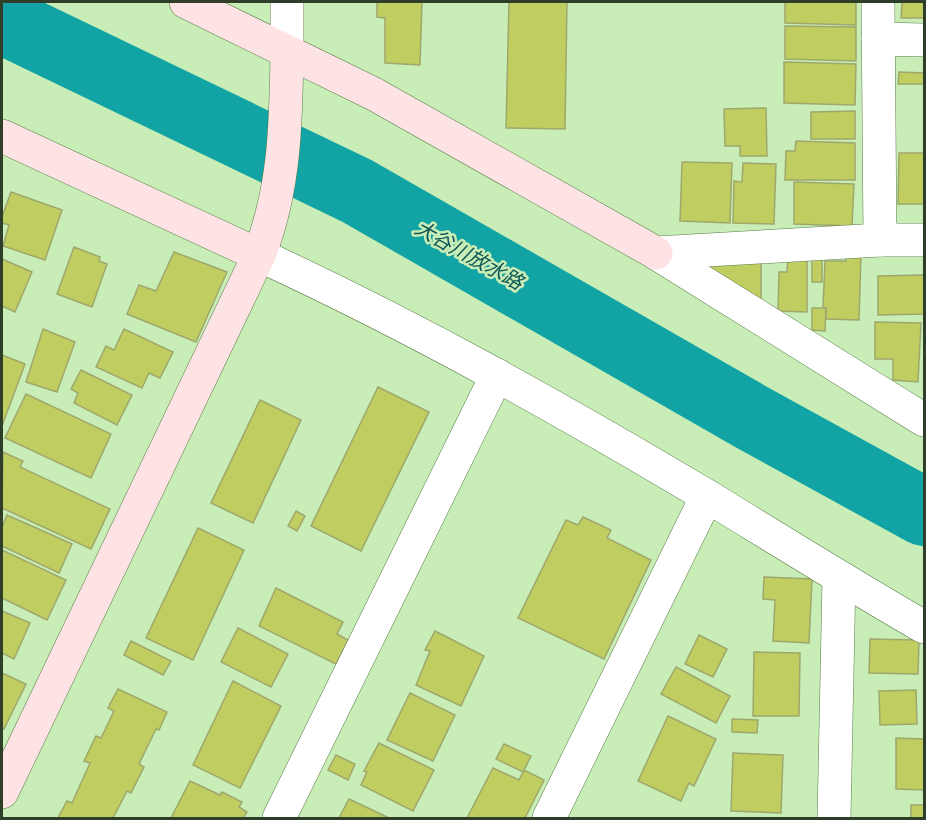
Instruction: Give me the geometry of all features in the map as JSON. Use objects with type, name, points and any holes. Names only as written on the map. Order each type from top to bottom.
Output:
[{"type":"street","points":[[186,2],[463,142],[656,253],[924,420]]},
{"type":"street","points":[[4,780],[259,255],[273,220],[282,169],[287,2]]},
{"type":"street","points":[[878,2],[880,240]]},
{"type":"street","points":[[878,39],[924,40]]},
{"type":"street","points":[[2,136],[345,295],[497,375],[707,496],[839,579],[924,627]]},
{"type":"street","points":[[656,253],[880,240],[924,240]]},
{"type":"street","points":[[279,819],[497,375]]},
{"type":"street","points":[[549,819],[707,496]]},
{"type":"street","points":[[834,819],[839,579]]},
{"type":"building","points":[[377,2],[422,2],[420,65],[385,63],[385,18],[377,17]]},
{"type":"building","points":[[509,2],[567,2],[565,129],[506,128]]},
{"type":"building","points":[[785,2],[856,2],[856,25],[785,23]]},
{"type":"building","points":[[902,2],[924,2],[924,18],[901,18]]},
{"type":"building","points":[[785,26],[856,27],[856,61],[785,59]]},
{"type":"building","points":[[784,62],[856,64],[855,105],[784,103]]},
{"type":"building","points":[[899,72],[924,73],[924,84],[898,84]]},
{"type":"building","points":[[766,108],[767,156],[740,156],[740,146],[725,146],[724,109]]},
{"type":"building","points":[[855,111],[855,139],[811,139],[811,112]]},
{"type":"building","points":[[796,141],[855,143],[855,180],[785,180],[786,151],[795,151]]},
{"type":"building","points":[[899,153],[924,153],[924,204],[898,204]]},
{"type":"building","points":[[682,162],[732,163],[730,223],[680,221]]},
{"type":"building","points":[[743,163],[776,164],[774,224],[733,223],[734,181],[742,182]]},
{"type":"building","points":[[794,182],[854,184],[852,226],[794,224]]},
{"type":"building","points":[[11,192],[62,210],[45,260],[3,246],[9,225],[2,223],[2,217]]},
{"type":"building","points":[[74,247],[100,257],[99,261],[107,264],[92,307],[57,294]]},
{"type":"building","points":[[174,252],[227,272],[196,342],[127,314],[139,285],[156,291]]},
{"type":"building","points":[[704,252],[761,252],[761,306],[703,272]]},
{"type":"building","points":[[812,255],[822,255],[822,282],[812,282]]},
{"type":"building","points":[[846,255],[861,255],[859,320],[826,319],[826,308],[823,308],[825,261],[846,261]]},
{"type":"building","points":[[788,256],[807,256],[807,312],[778,311],[779,272],[787,272]]},
{"type":"building","points":[[2,259],[32,272],[15,312],[2,306]]},
{"type":"building","points":[[924,275],[924,314],[878,315],[878,276]]},
{"type":"building","points":[[812,308],[826,308],[825,331],[812,330]]},
{"type":"building","points":[[875,322],[921,323],[918,382],[893,380],[893,359],[875,359]]},
{"type":"building","points":[[43,329],[75,342],[57,392],[26,382]]},
{"type":"building","points":[[124,329],[173,352],[160,378],[149,373],[142,388],[96,367],[106,346],[114,350]]},
{"type":"building","points":[[2,355],[25,364],[2,426]]},
{"type":"building","points":[[81,370],[132,395],[117,425],[74,403],[78,393],[71,389]]},
{"type":"building","points":[[378,387],[429,412],[361,551],[311,526]]},
{"type":"building","points":[[26,394],[111,434],[91,478],[5,438]]},
{"type":"building","points":[[260,400],[301,420],[253,523],[211,503]]},
{"type":"building","points":[[3,452],[23,461],[20,467],[110,509],[91,549],[2,508]]},
{"type":"building","points":[[296,511],[305,516],[297,531],[288,526]]},
{"type":"building","points":[[7,515],[72,544],[59,573],[2,546],[2,527]]},
{"type":"building","points":[[583,517],[611,530],[607,538],[651,560],[604,659],[518,618],[566,520],[578,525]]},
{"type":"building","points":[[198,528],[244,550],[193,660],[146,638]]},
{"type":"building","points":[[2,550],[66,580],[47,620],[2,598]]},
{"type":"building","points":[[764,577],[812,579],[809,643],[773,641],[775,600],[763,599]]},
{"type":"building","points":[[276,588],[343,622],[337,634],[348,640],[336,664],[259,626]]},
{"type":"building","points":[[2,611],[30,623],[14,659],[2,653]]},
{"type":"building","points":[[238,628],[288,654],[271,687],[221,662]]},
{"type":"building","points":[[435,631],[484,656],[461,706],[416,685],[430,651],[425,650]]},
{"type":"building","points":[[699,635],[727,649],[713,677],[685,664]]},
{"type":"building","points":[[870,639],[919,640],[918,674],[869,673]]},
{"type":"building","points":[[131,641],[171,661],[163,675],[124,655]]},
{"type":"building","points":[[754,652],[800,653],[799,716],[753,716]]},
{"type":"building","points":[[676,667],[730,696],[716,723],[661,694]]},
{"type":"building","points":[[2,673],[26,684],[4,729],[2,728]]},
{"type":"building","points":[[233,681],[281,706],[240,788],[193,765]]},
{"type":"building","points":[[118,689],[167,712],[139,764],[144,767],[131,793],[127,791],[113,818],[58,818],[67,801],[72,803],[90,763],[84,761],[96,736],[101,738],[114,711],[108,708]]},
{"type":"building","points":[[916,690],[917,724],[880,725],[879,691]]},
{"type":"building","points":[[410,693],[455,715],[433,761],[387,740]]},
{"type":"building","points":[[668,716],[716,739],[694,786],[689,783],[681,801],[638,781]]},
{"type":"building","points":[[732,719],[758,720],[757,733],[732,732]]},
{"type":"building","points":[[896,738],[924,739],[924,790],[896,789]]},
{"type":"building","points":[[379,743],[434,770],[413,811],[361,785],[367,772],[364,771]]},
{"type":"building","points":[[504,744],[531,756],[523,772],[496,759]]},
{"type":"building","points":[[733,753],[783,755],[781,813],[731,811]]},
{"type":"building","points":[[336,755],[355,764],[348,780],[328,770]]},
{"type":"building","points":[[493,768],[519,780],[524,770],[544,780],[525,818],[467,818]]},
{"type":"building","points":[[190,781],[242,802],[239,807],[247,812],[243,818],[171,818]]},
{"type":"building","points":[[349,799],[389,818],[339,818]]},
{"type":"building","points":[[911,805],[924,805],[924,818],[911,818]]},
{"type":"waterway","name":"大谷川放水路","points":[[2,20],[357,191],[753,418],[924,512]]}]
